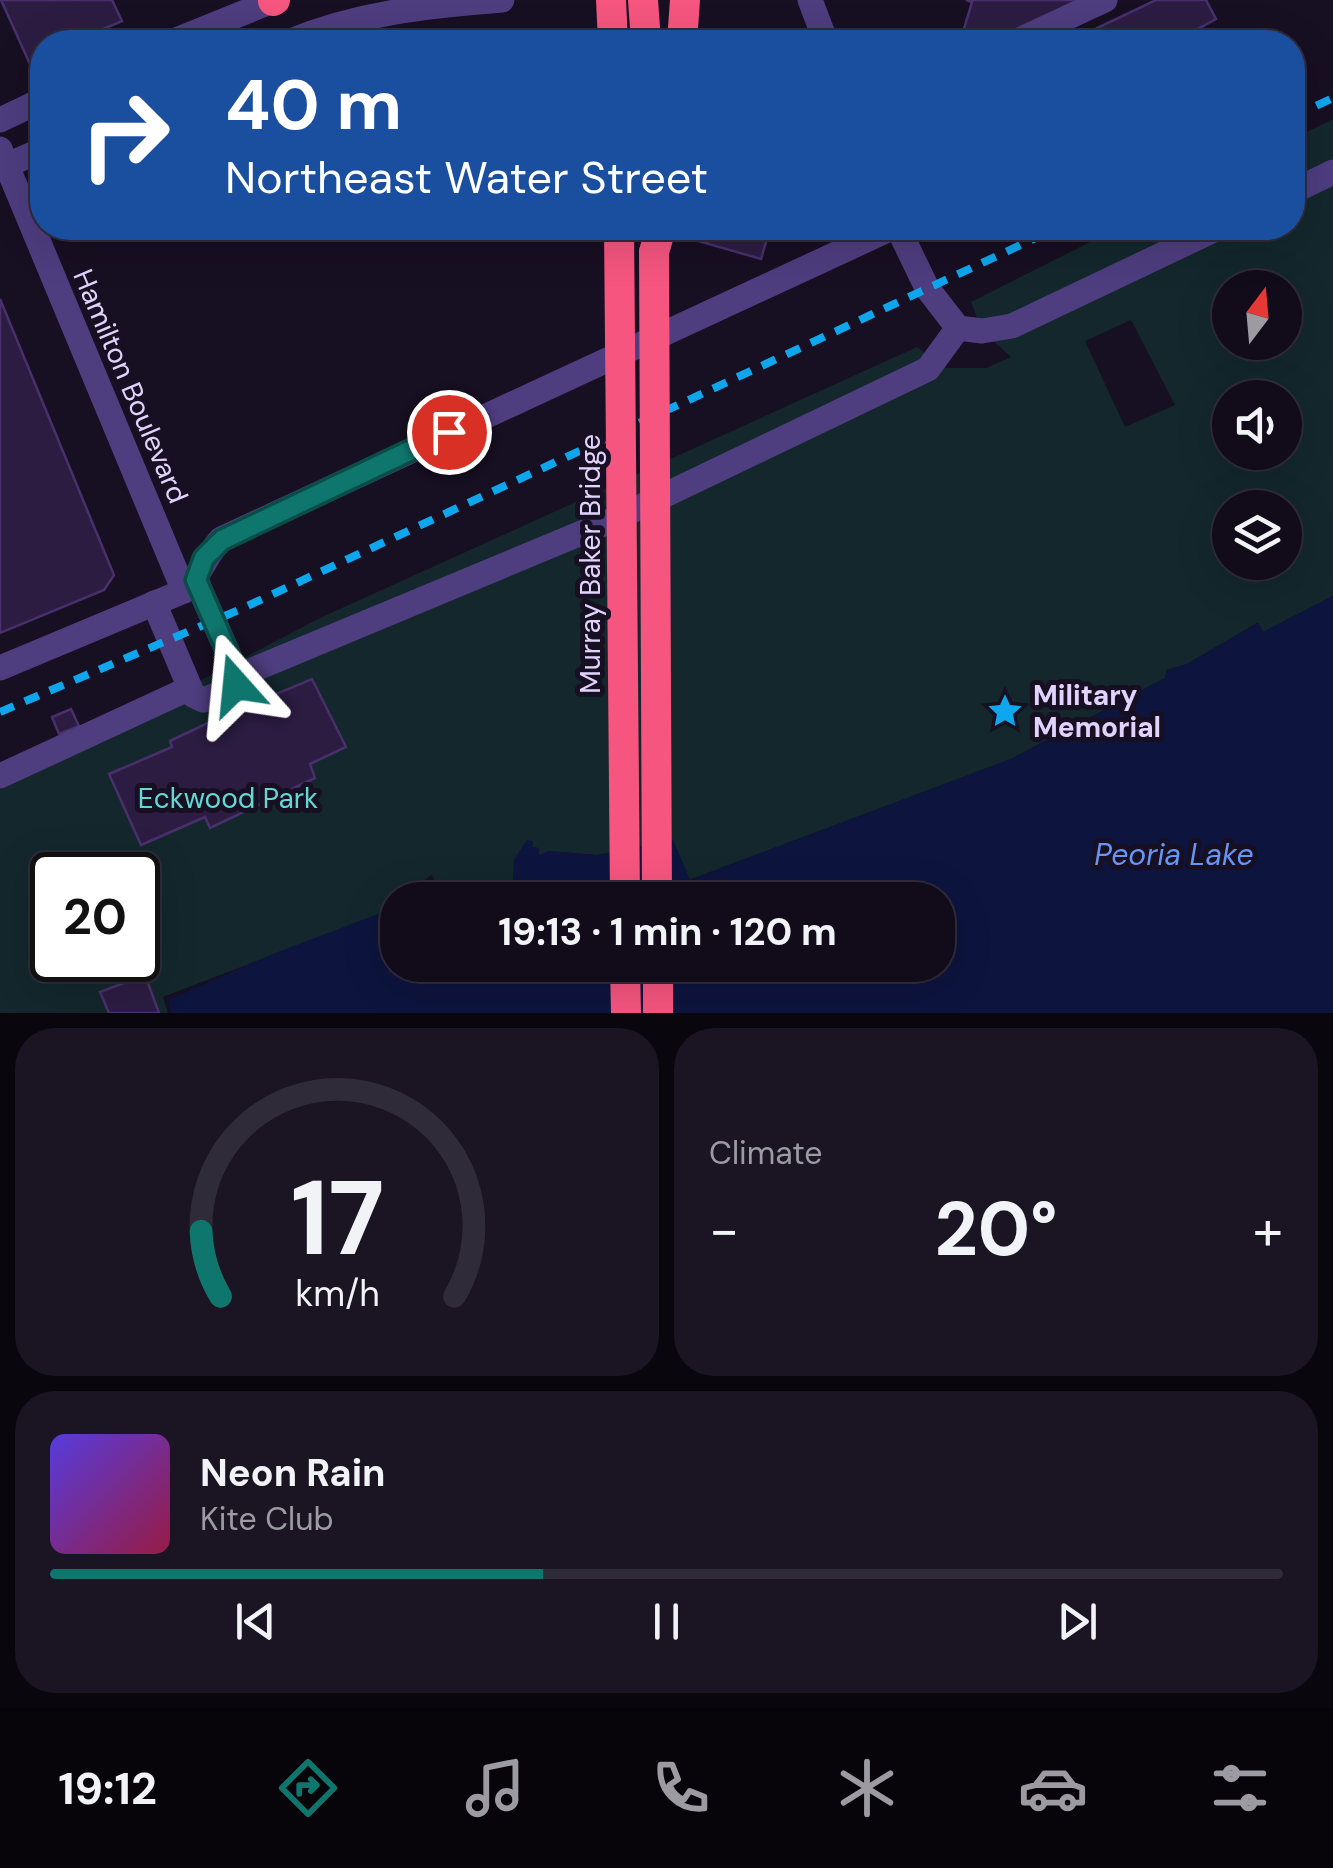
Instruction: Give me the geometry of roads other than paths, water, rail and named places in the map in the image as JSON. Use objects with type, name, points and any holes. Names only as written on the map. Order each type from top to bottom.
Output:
[{"type":"highway","points":[[610,0],[612,30]]},
{"type":"highway","points":[[643,0],[645,30]]},
{"type":"highway","points":[[683,30],[685,0]]},
{"type":"highway","name":"Murray Baker Bridge","points":[[619,240],[625,882]]},
{"type":"highway","points":[[656,240],[657,882]]},
{"type":"highway","points":[[625,982],[626,1013]]},
{"type":"highway","points":[[658,982],[658,1013]]},
{"type":"street","points":[[200,30],[274,0]]},
{"type":"street","points":[[324,30],[367,16],[419,6],[502,0]]},
{"type":"street","points":[[810,0],[821,30]]},
{"type":"street","points":[[1041,30],[1106,0]]},
{"type":"street","points":[[0,120],[30,106]]},
{"type":"street","points":[[2,161],[30,153]]},
{"type":"street","name":"Hamilton Boulevard","points":[[2,161],[30,224]]},
{"type":"street","points":[[1305,186],[1333,172]]},
{"type":"street","name":"Hamilton Boulevard","points":[[37,240],[190,585],[238,676]]},
{"type":"street","points":[[0,668],[190,585],[204,558],[222,540],[869,240]]},
{"type":"street","points":[[901,240],[927,288],[958,328],[982,331],[1012,326],[1193,240]]},
{"type":"street","points":[[154,603],[190,688],[196,698],[204,700],[232,688],[238,676],[615,519],[928,370],[958,328]]},
{"type":"street","points":[[0,776],[190,688]]},
{"type":"water","name":"Peoria Lake","points":[[1333,596],[1333,1013],[171,1013],[168,1000],[380,913],[380,982],[955,982],[955,882],[513,882],[514,860],[527,840],[533,841],[532,847],[539,848],[539,855],[548,851],[597,855],[673,840],[690,880],[1011,759],[1165,678],[1167,670],[1187,664],[1258,623],[1263,632]]},
{"type":"railway","points":[[1305,111],[1333,98]]},
{"type":"railway","points":[[0,712],[241,609],[1031,240]]},
{"type":"place","name":"Military Memorial","points":[[1005,711]]},
{"type":"park label","name":"Eckwood Park","points":[[228,798]]}]
